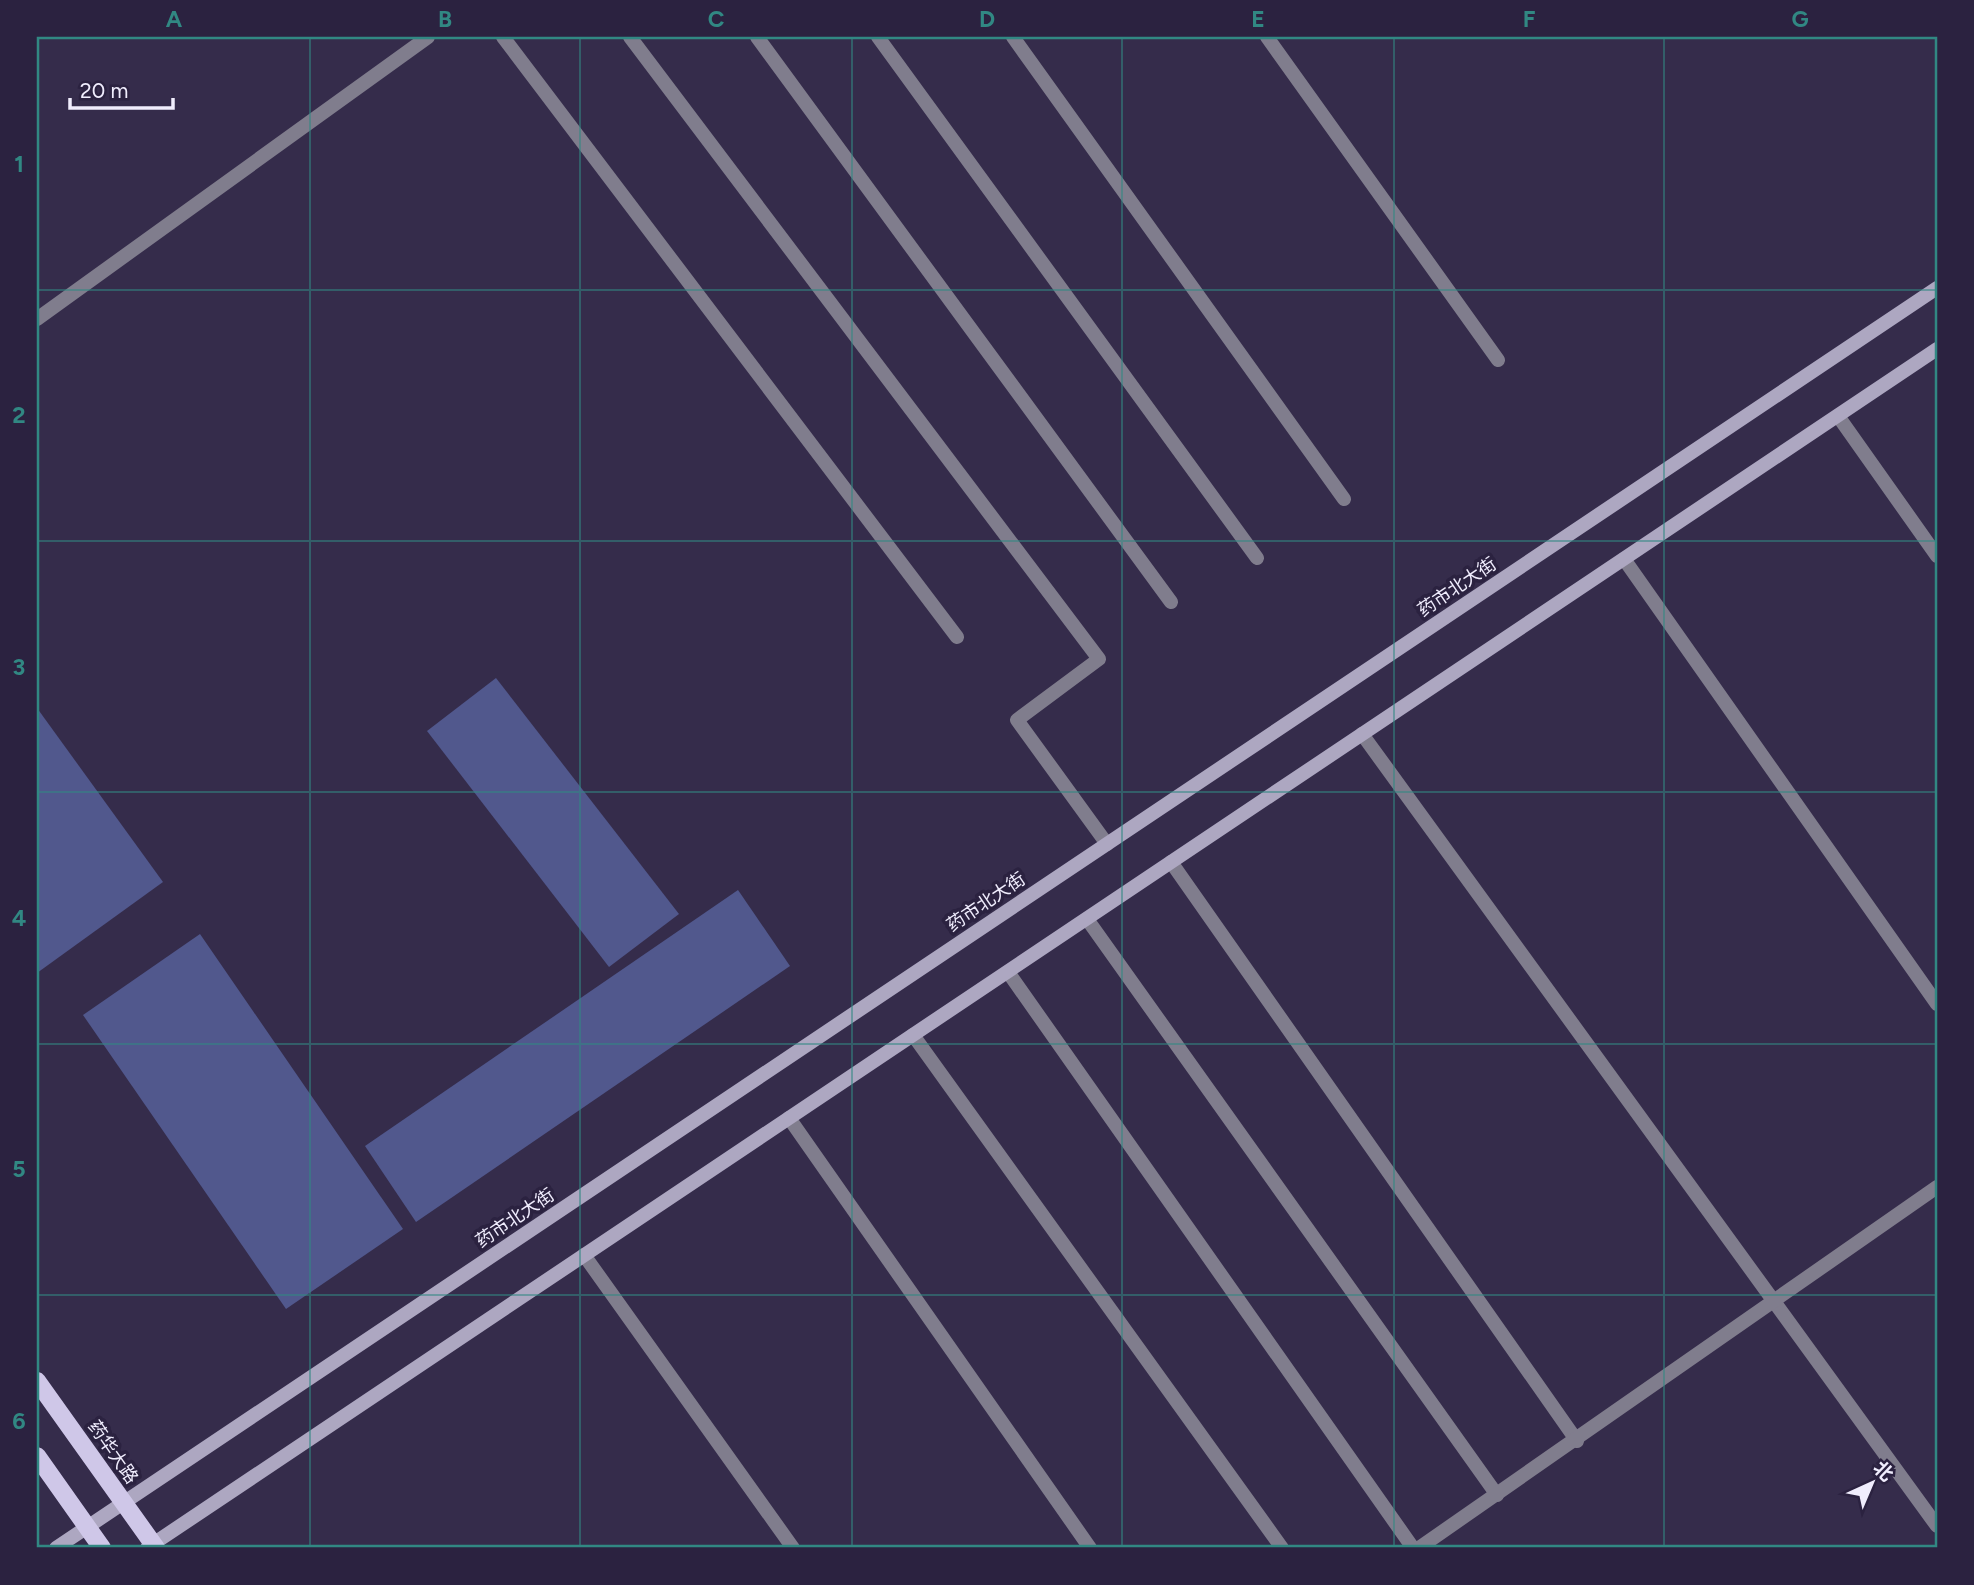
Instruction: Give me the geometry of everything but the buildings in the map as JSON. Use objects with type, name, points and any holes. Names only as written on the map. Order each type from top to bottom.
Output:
[{"type":"main road","name":"药市北大街","points":[[56,1548],[1937,288]]},
{"type":"main road","points":[[152,1547],[1937,349]]},
{"type":"main road","name":"药华大路","points":[[37,1381],[152,1547]]},
{"type":"main road","points":[[37,1456],[102,1548]]},
{"type":"street","points":[[37,319],[428,37]]},
{"type":"street","points":[[503,37],[957,637]]},
{"type":"street","points":[[631,37],[1099,659],[1017,720],[1107,844]]},
{"type":"street","points":[[757,37],[1171,602]]},
{"type":"street","points":[[878,37],[1257,558]]},
{"type":"street","points":[[1013,37],[1344,499]]},
{"type":"street","points":[[1267,37],[1498,360]]},
{"type":"street","points":[[1838,416],[1937,556]]},
{"type":"street","points":[[1624,559],[1937,1004]]},
{"type":"street","points":[[1362,734],[1937,1526]]},
{"type":"street","points":[[1171,862],[1577,1441]]},
{"type":"street","points":[[1087,919],[1497,1495]]},
{"type":"street","points":[[1007,972],[1413,1548]]},
{"type":"street","points":[[913,1035],[1282,1548]]},
{"type":"street","points":[[789,1118],[1090,1548]]},
{"type":"street","points":[[1419,1548],[1577,1441],[1937,1186]]},
{"type":"street","points":[[584,1255],[793,1548]]}]
